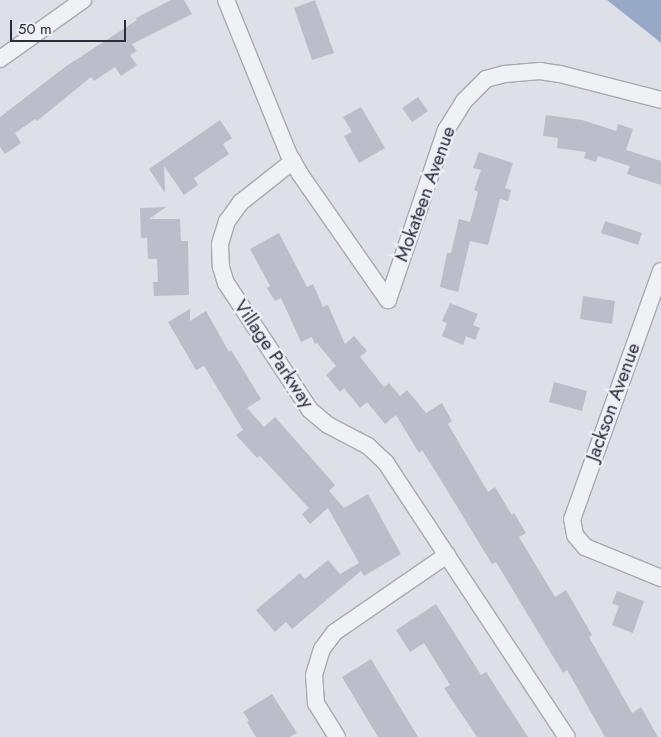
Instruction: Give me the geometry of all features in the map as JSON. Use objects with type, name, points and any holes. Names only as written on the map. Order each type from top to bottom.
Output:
[{"type":"street","points":[[0,59],[83,0]]},
{"type":"street","points":[[226,0],[278,131],[293,161]]},
{"type":"street","name":"Mokateen Avenue","points":[[293,161],[388,300],[446,130],[464,101],[486,79],[513,73],[540,71],[560,74],[661,100]]},
{"type":"street","name":"Village Parkway","points":[[293,161],[241,202],[227,221],[220,244],[221,268],[226,283],[310,410],[328,425],[368,446],[386,463],[568,737]]},
{"type":"street","name":"Jackson Avenue","points":[[661,271],[574,511],[572,527],[575,535],[585,547],[661,578]]},
{"type":"street","points":[[337,737],[316,703],[314,675],[322,650],[335,632],[447,555]]},
{"type":"water","points":[[607,0],[661,0],[661,43],[655,38]]},
{"type":"building","points":[[171,0],[184,0],[192,14],[132,44],[137,51],[130,55],[137,65],[121,76],[115,67],[94,81],[91,77],[37,121],[35,119],[15,133],[21,143],[5,154],[0,147],[0,117],[65,67],[137,20],[136,18]]},
{"type":"building","points":[[315,0],[334,53],[312,60],[294,8]]},
{"type":"building","points":[[418,97],[428,111],[412,122],[402,108]]},
{"type":"building","points":[[361,107],[385,148],[359,163],[344,136],[352,132],[343,117]]},
{"type":"building","points":[[546,115],[582,120],[616,131],[618,124],[633,129],[626,150],[661,161],[661,185],[627,174],[630,166],[598,156],[596,162],[584,158],[586,152],[557,148],[558,138],[543,136]]},
{"type":"building","points":[[220,120],[232,138],[223,144],[229,154],[194,178],[198,185],[184,195],[164,166],[165,193],[149,169]]},
{"type":"building","points":[[479,152],[513,163],[505,188],[511,190],[508,201],[500,199],[488,245],[470,241],[458,292],[440,287],[447,253],[451,253],[459,219],[470,222],[478,192],[474,190],[481,170],[473,168]]},
{"type":"building","points":[[166,207],[149,219],[180,219],[181,241],[188,241],[189,295],[154,296],[153,282],[158,282],[157,259],[148,259],[147,238],[141,238],[140,208]]},
{"type":"building","points":[[605,221],[642,233],[638,245],[601,233]]},
{"type":"building","points":[[279,233],[307,287],[313,284],[323,307],[328,305],[345,344],[354,336],[367,351],[360,357],[384,387],[389,383],[400,396],[407,390],[426,413],[442,403],[452,421],[448,424],[488,492],[495,487],[512,515],[514,513],[526,533],[519,537],[555,597],[566,590],[592,635],[589,637],[632,713],[641,707],[658,737],[605,737],[567,670],[563,673],[496,562],[492,564],[422,450],[419,453],[396,415],[385,424],[367,402],[360,408],[344,388],[340,392],[326,375],[336,366],[317,343],[315,344],[312,337],[301,342],[281,298],[275,301],[267,288],[270,286],[250,249]]},
{"type":"building","points":[[583,296],[615,301],[612,324],[580,319]]},
{"type":"building","points":[[450,303],[478,314],[473,325],[480,328],[475,340],[466,336],[463,345],[442,336],[447,323],[442,321]]},
{"type":"building","points":[[190,309],[190,321],[206,311],[229,352],[231,350],[261,399],[247,408],[264,427],[275,417],[335,485],[329,491],[344,508],[368,494],[401,554],[364,576],[361,571],[292,629],[286,622],[275,632],[256,610],[300,573],[305,579],[328,560],[340,574],[359,563],[328,508],[310,524],[302,514],[309,508],[260,456],[257,458],[236,435],[243,430],[204,366],[196,370],[168,322]]},
{"type":"building","points":[[554,382],[587,391],[582,411],[549,402]]},
{"type":"building","points":[[617,591],[644,601],[633,633],[612,625],[619,606],[612,603]]},
{"type":"building","points":[[436,604],[481,675],[486,672],[528,737],[477,737],[444,688],[450,685],[424,643],[410,652],[396,630]]},
{"type":"building","points":[[371,659],[418,737],[378,737],[342,677]]},
{"type":"building","points":[[272,694],[297,733],[290,737],[256,737],[247,722],[249,721],[243,712]]}]
